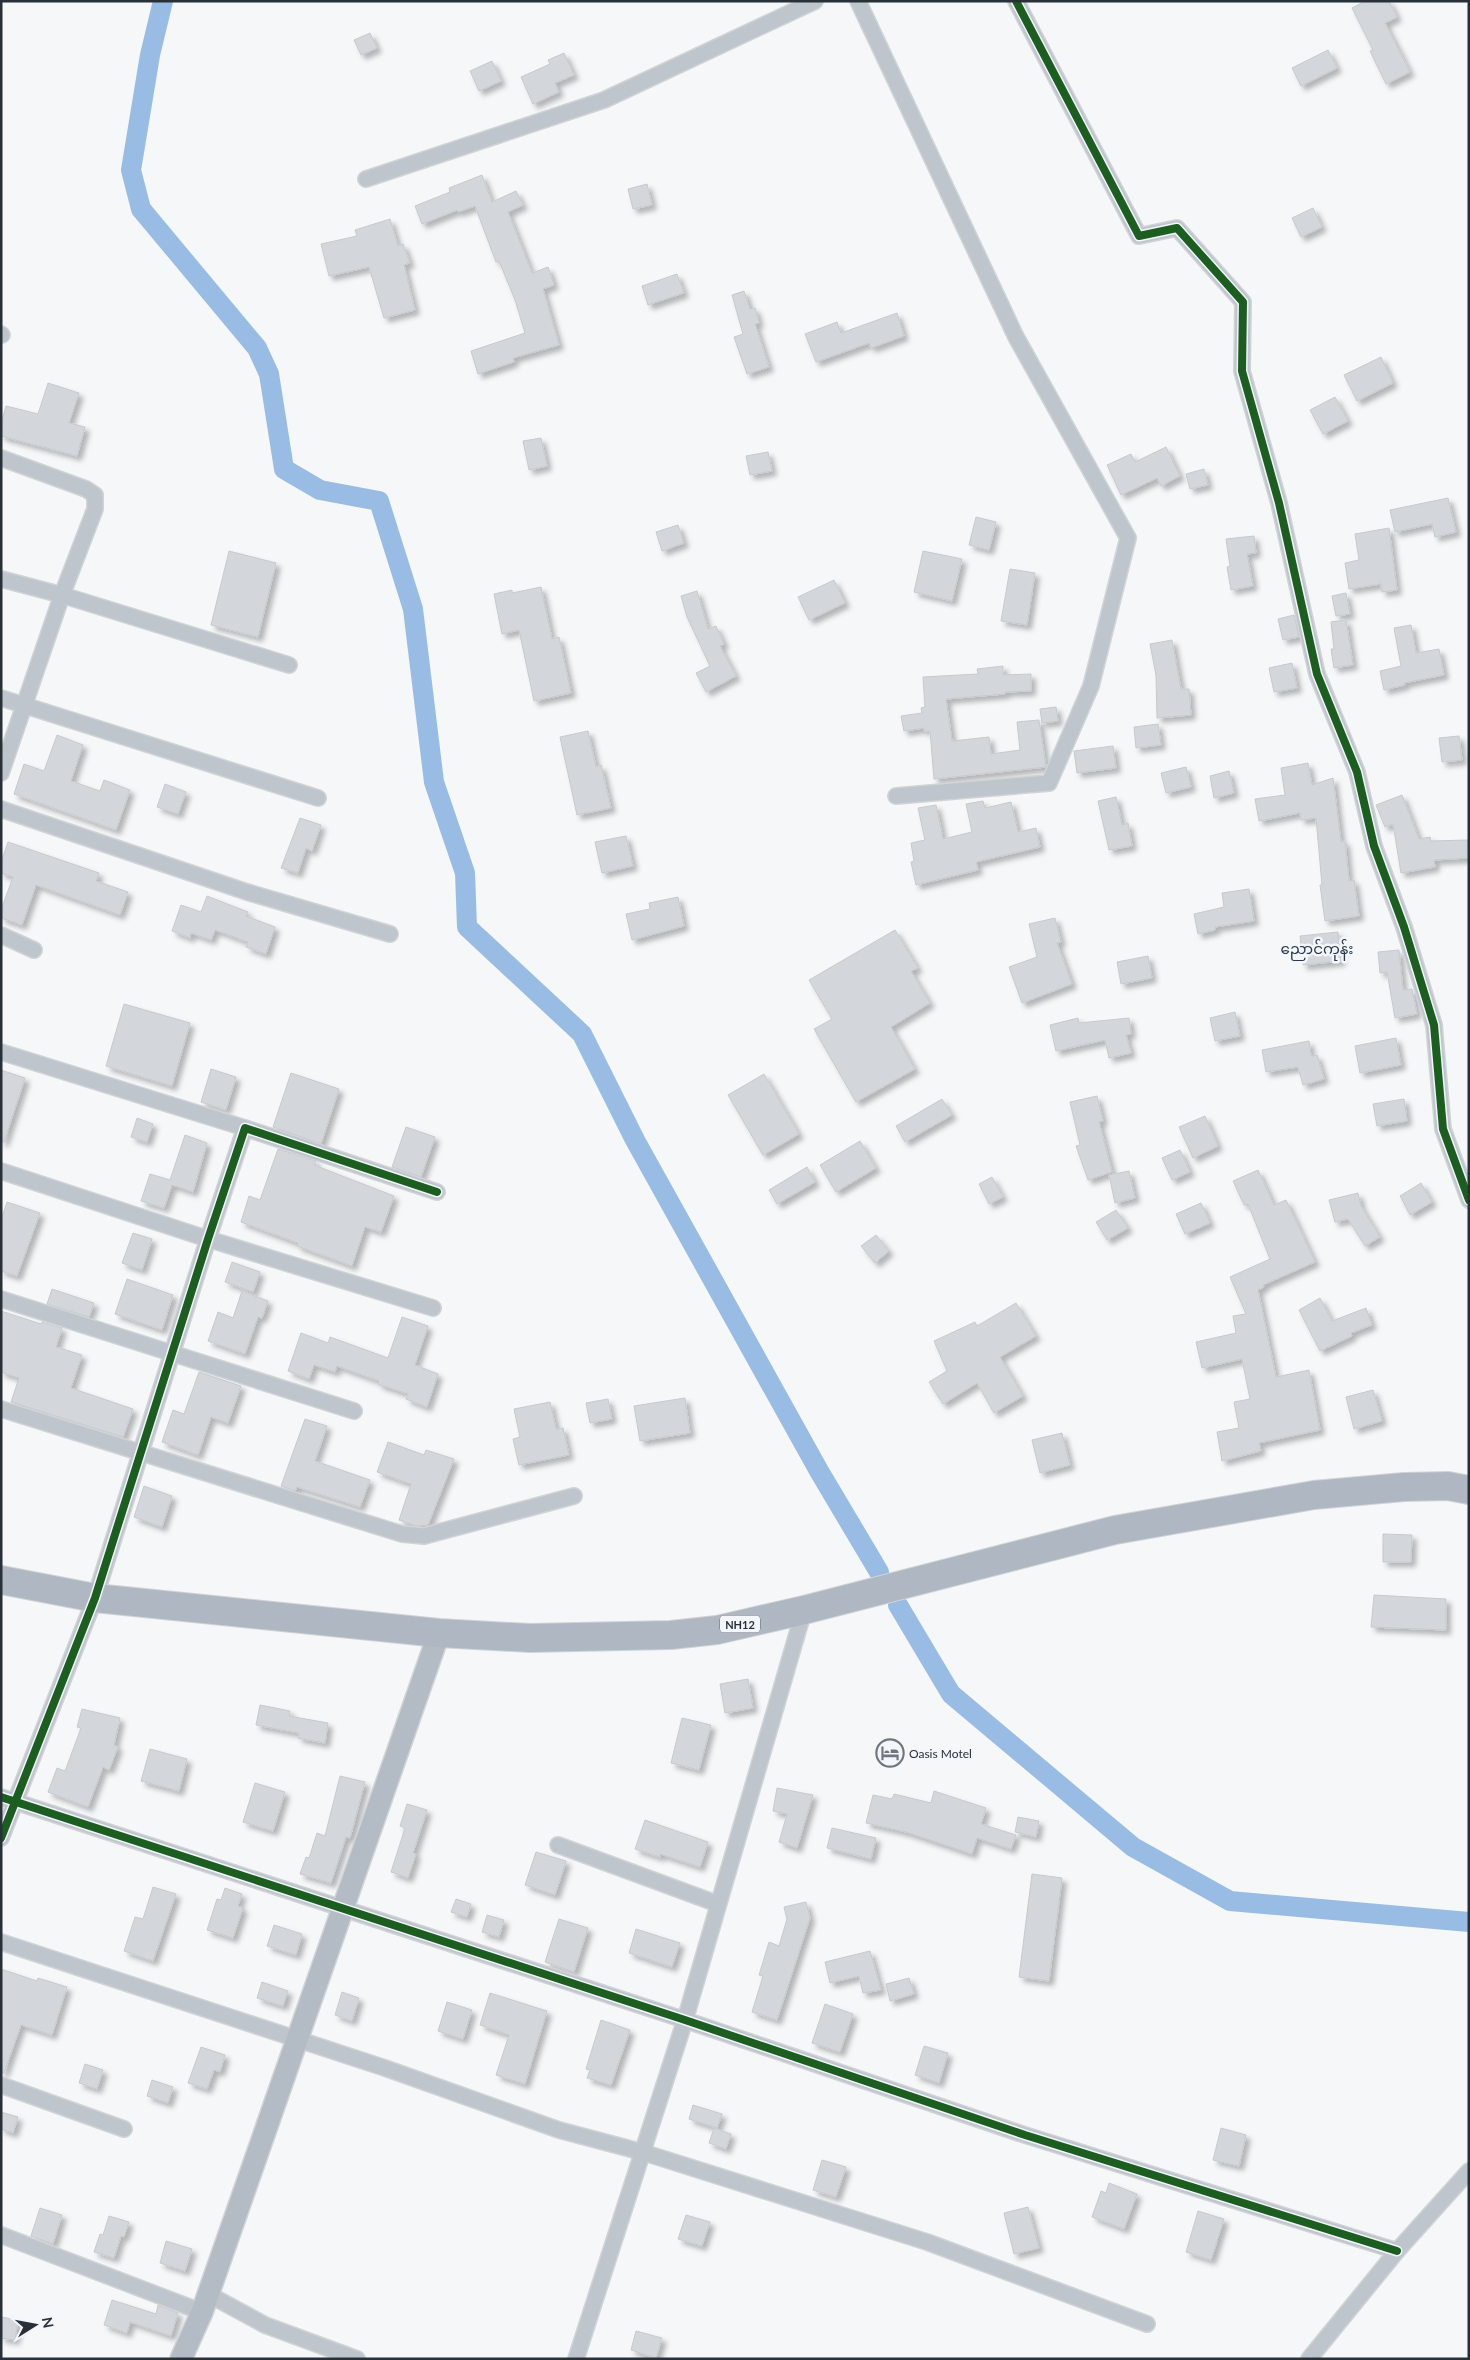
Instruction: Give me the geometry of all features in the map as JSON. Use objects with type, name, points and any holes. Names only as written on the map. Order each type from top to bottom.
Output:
[{"type":"highway","name":"NH12","points":[[1,1580],[95,1598],[440,1633],[530,1638],[671,1635],[717,1630],[804,1610],[1115,1530],[1314,1495],[1404,1486],[1448,1486],[1469,1490]]},
{"type":"street","points":[[366,179],[604,100],[815,1]]},
{"type":"street","points":[[858,1],[1016,337],[1128,538],[1091,686],[1049,783],[896,796]]},
{"type":"street","points":[[1016,1],[1139,236],[1177,228],[1243,302],[1242,371],[1279,503],[1317,674],[1357,772],[1374,846],[1404,927],[1434,1025],[1443,1129],[1469,1200]]},
{"type":"street","points":[[1,458],[86,489],[95,495],[95,509],[62,595],[1,773]]},
{"type":"street","points":[[1,580],[62,595],[289,665]]},
{"type":"street","points":[[1,698],[318,798]]},
{"type":"street","points":[[1,809],[247,892],[390,934]]},
{"type":"street","points":[[1,935],[34,950]]},
{"type":"street","points":[[1,1052],[245,1128],[437,1192]]},
{"type":"street","points":[[1,1838],[8,1799],[95,1598],[245,1128]]},
{"type":"street","points":[[1,1171],[208,1239],[433,1308]]},
{"type":"street","points":[[1,1299],[354,1411]]},
{"type":"street","points":[[1,1409],[402,1534],[424,1536],[574,1496]]},
{"type":"street","points":[[576,2359],[685,2020],[804,1610]]},
{"type":"street","points":[[181,2359],[205,2303],[440,1633]]},
{"type":"street","points":[[8,1799],[685,2020],[1025,2135],[1397,2251]]},
{"type":"street","points":[[558,1845],[718,1904]]},
{"type":"street","points":[[1,1942],[297,2039],[559,2130],[642,2152],[927,2242],[1147,2324]]},
{"type":"street","points":[[1,2085],[124,2129]]},
{"type":"street","points":[[1308,2359],[1397,2251],[1469,2171]]},
{"type":"street","points":[[1,2235],[205,2303],[357,2359]]},
{"type":"building","points":[[1365,1],[1389,1],[1397,17],[1385,23],[1410,72],[1386,84],[1370,51],[1373,50],[1352,8]]},
{"type":"building","points":[[370,33],[377,48],[361,55],[354,40]]},
{"type":"building","points":[[1328,50],[1337,68],[1301,86],[1292,68]]},
{"type":"building","points":[[564,53],[574,75],[555,83],[559,92],[533,104],[521,77],[550,64],[548,60]]},
{"type":"building","points":[[492,61],[501,81],[479,91],[470,71]]},
{"type":"building","points":[[482,175],[492,202],[516,191],[523,205],[508,212],[532,273],[548,267],[554,285],[543,289],[559,345],[513,358],[514,362],[478,374],[471,351],[525,333],[515,300],[499,261],[496,262],[475,206],[458,212],[457,210],[422,224],[415,206],[450,192],[449,188]]},
{"type":"building","points":[[647,184],[652,205],[633,209],[628,189]]},
{"type":"building","points":[[1313,208],[1322,227],[1301,237],[1292,218]]},
{"type":"building","points":[[390,219],[398,246],[403,244],[410,263],[404,265],[415,310],[384,318],[369,267],[329,276],[321,244],[357,236],[355,230]]},
{"type":"building","points":[[677,274],[684,293],[648,305],[642,286]]},
{"type":"building","points":[[744,291],[750,309],[755,308],[759,323],[755,324],[769,367],[747,374],[734,337],[743,334],[732,295]]},
{"type":"building","points":[[897,313],[904,336],[871,348],[869,343],[816,362],[805,334],[837,322],[841,333]]},
{"type":"building","points":[[1381,357],[1393,383],[1357,401],[1344,375]]},
{"type":"building","points":[[48,383],[79,393],[69,423],[85,427],[77,456],[1,436],[1,424],[6,406],[38,414]]},
{"type":"building","points":[[1335,397],[1348,421],[1323,434],[1310,410]]},
{"type":"building","points":[[541,438],[547,466],[529,470],[523,441]]},
{"type":"building","points":[[1166,447],[1180,476],[1161,486],[1157,478],[1121,495],[1107,465],[1131,454],[1135,462]]},
{"type":"building","points":[[768,452],[772,471],[750,475],[746,456]]},
{"type":"building","points":[[1204,469],[1208,485],[1190,489],[1186,474]]},
{"type":"building","points":[[1448,498],[1456,532],[1435,537],[1432,524],[1395,532],[1390,510]]},
{"type":"building","points":[[976,517],[996,522],[989,550],[969,545]]},
{"type":"building","points":[[678,525],[684,543],[662,551],[656,532]]},
{"type":"building","points":[[1389,528],[1397,590],[1382,592],[1381,584],[1349,589],[1345,563],[1359,560],[1355,534]]},
{"type":"building","points":[[1254,536],[1256,553],[1247,554],[1253,586],[1231,590],[1227,567],[1230,566],[1226,539]]},
{"type":"building","points":[[229,551],[276,563],[258,637],[211,625]]},
{"type":"building","points":[[923,551],[962,559],[952,601],[914,592]]},
{"type":"building","points":[[1010,569],[1035,573],[1027,625],[1001,621]]},
{"type":"building","points":[[834,580],[845,603],[809,620],[798,597]]},
{"type":"building","points":[[541,587],[552,639],[559,637],[571,693],[534,701],[519,630],[502,634],[494,594],[512,590],[512,593]]},
{"type":"building","points":[[697,591],[708,629],[716,626],[724,644],[720,646],[736,676],[706,692],[696,673],[710,666],[687,617],[681,596]]},
{"type":"building","points":[[1346,593],[1350,614],[1336,616],[1332,596]]},
{"type":"building","points":[[1294,615],[1299,637],[1283,640],[1278,619]]},
{"type":"building","points":[[1346,620],[1353,665],[1334,668],[1331,649],[1334,649],[1331,622]]},
{"type":"building","points":[[1411,625],[1416,653],[1439,649],[1444,675],[1404,683],[1405,685],[1384,690],[1380,671],[1401,666],[1394,628]]},
{"type":"building","points":[[1172,640],[1181,689],[1189,689],[1191,715],[1157,718],[1156,675],[1150,644]]},
{"type":"building","points":[[1292,663],[1297,688],[1274,692],[1269,668]]},
{"type":"building","points":[[1003,666],[1003,675],[1031,674],[1031,691],[946,699],[952,741],[989,737],[991,754],[1020,750],[1017,722],[1039,720],[1046,767],[934,779],[930,731],[924,731],[924,728],[904,731],[901,716],[922,713],[921,708],[925,707],[923,677],[978,674],[977,669]]},
{"type":"building","points":[[1056,707],[1058,721],[1042,723],[1040,709]]},
{"type":"building","points":[[1158,724],[1161,745],[1136,748],[1134,727]]},
{"type":"building","points":[[588,731],[596,767],[601,765],[611,808],[577,815],[560,737]]},
{"type":"building","points":[[57,735],[83,745],[71,781],[100,791],[104,780],[130,790],[116,830],[14,794],[24,764],[44,771]]},
{"type":"building","points":[[1459,736],[1462,760],[1442,762],[1439,738]]},
{"type":"building","points":[[1113,746],[1116,768],[1077,773],[1074,751]]},
{"type":"building","points":[[1308,763],[1312,785],[1333,778],[1341,842],[1345,841],[1349,881],[1354,880],[1359,916],[1325,921],[1320,885],[1322,885],[1316,818],[1301,820],[1300,813],[1259,821],[1255,799],[1285,795],[1281,768]]},
{"type":"building","points":[[1186,767],[1191,787],[1166,793],[1161,773]]},
{"type":"building","points":[[1229,771],[1234,793],[1214,798],[1210,776]]},
{"type":"building","points":[[165,784],[186,792],[178,814],[157,807]]},
{"type":"building","points":[[1402,795],[1419,839],[1430,837],[1431,841],[1468,840],[1469,858],[1434,860],[1435,867],[1401,873],[1393,824],[1385,827],[1376,805]]},
{"type":"building","points":[[1116,797],[1122,825],[1128,823],[1132,846],[1109,850],[1098,801]]},
{"type":"building","points":[[983,801],[985,808],[1011,802],[1018,832],[1036,828],[1040,847],[976,862],[978,870],[916,885],[911,862],[914,861],[911,843],[925,840],[918,808],[936,805],[943,839],[972,832],[966,804]]},
{"type":"building","points":[[300,818],[321,825],[312,851],[306,848],[298,873],[281,868]]},
{"type":"building","points":[[626,836],[633,866],[602,873],[595,842]]},
{"type":"building","points":[[8,842],[99,873],[96,881],[128,892],[120,915],[36,885],[22,925],[1,918],[1,910],[13,877],[1,873],[1,862]]},
{"type":"building","points":[[1249,889],[1254,921],[1215,927],[1215,930],[1198,934],[1194,914],[1224,907],[1222,893]]},
{"type":"building","points":[[207,896],[248,912],[246,916],[275,927],[266,954],[246,947],[248,942],[215,930],[211,940],[191,933],[190,938],[172,931],[181,905],[201,912]]},
{"type":"building","points":[[678,897],[684,926],[632,940],[626,914],[650,909],[649,903]]},
{"type":"building","points":[[1055,918],[1061,942],[1057,943],[1072,984],[1022,1003],[1009,967],[1037,957],[1029,924]]},
{"type":"building","points":[[895,930],[918,968],[911,971],[930,1003],[891,1027],[915,1069],[856,1102],[814,1029],[832,1019],[809,980]]},
{"type":"building","points":[[1338,932],[1341,961],[1303,965],[1300,936]]},
{"type":"building","points":[[1399,950],[1403,990],[1412,989],[1417,1014],[1395,1018],[1387,972],[1380,973],[1378,952]]},
{"type":"building","points":[[1148,956],[1152,978],[1121,984],[1117,962]]},
{"type":"building","points":[[124,1004],[190,1023],[172,1086],[106,1066]]},
{"type":"building","points":[[1235,1012],[1240,1036],[1215,1041],[1210,1018]]},
{"type":"building","points":[[1078,1018],[1079,1023],[1129,1018],[1131,1034],[1126,1035],[1131,1053],[1109,1058],[1105,1040],[1056,1051],[1050,1025]]},
{"type":"building","points":[[1396,1038],[1401,1065],[1360,1073],[1355,1046]]},
{"type":"building","points":[[1309,1041],[1311,1056],[1317,1055],[1324,1079],[1303,1085],[1298,1067],[1266,1072],[1262,1050]]},
{"type":"building","points":[[211,1069],[236,1077],[226,1110],[201,1102]]},
{"type":"building","points":[[1,1070],[25,1078],[4,1142],[1,1142]]},
{"type":"building","points":[[291,1073],[339,1089],[321,1144],[273,1127]]},
{"type":"building","points":[[764,1074],[799,1134],[763,1155],[728,1095]]},
{"type":"building","points":[[1097,1096],[1103,1121],[1099,1122],[1112,1172],[1088,1180],[1076,1146],[1080,1145],[1070,1102]]},
{"type":"building","points":[[942,1099],[952,1115],[905,1142],[896,1126]]},
{"type":"building","points":[[1404,1099],[1407,1121],[1377,1126],[1373,1104]]},
{"type":"building","points":[[1205,1116],[1218,1146],[1193,1158],[1179,1127]]},
{"type":"building","points":[[137,1118],[153,1124],[147,1142],[131,1137]]},
{"type":"building","points":[[406,1127],[435,1137],[421,1177],[392,1167]]},
{"type":"building","points":[[185,1135],[207,1143],[193,1192],[172,1185],[164,1208],[141,1201],[150,1174],[170,1180]]},
{"type":"building","points":[[860,1141],[876,1168],[836,1192],[820,1165]]},
{"type":"building","points":[[278,1149],[316,1161],[314,1165],[394,1196],[381,1232],[365,1227],[352,1266],[297,1246],[298,1243],[241,1222],[249,1196],[260,1200]]},
{"type":"building","points":[[1180,1150],[1190,1172],[1172,1180],[1162,1158]]},
{"type":"building","points":[[807,1167],[815,1182],[777,1204],[769,1190]]},
{"type":"building","points":[[1258,1170],[1274,1205],[1286,1200],[1315,1262],[1263,1285],[1264,1287],[1258,1290],[1276,1377],[1309,1370],[1320,1430],[1259,1443],[1261,1451],[1222,1461],[1217,1432],[1239,1428],[1234,1402],[1250,1399],[1242,1359],[1202,1368],[1196,1342],[1236,1333],[1233,1316],[1246,1314],[1230,1277],[1270,1259],[1248,1204],[1244,1205],[1233,1181]]},
{"type":"building","points":[[1129,1171],[1135,1198],[1115,1203],[1109,1175]]},
{"type":"building","points":[[992,1177],[1003,1197],[989,1204],[979,1184]]},
{"type":"building","points":[[1421,1183],[1432,1202],[1410,1215],[1400,1196]]},
{"type":"building","points":[[1358,1193],[1361,1206],[1380,1237],[1365,1246],[1348,1219],[1335,1222],[1329,1200]]},
{"type":"building","points":[[7,1202],[40,1213],[17,1276],[1,1271],[1,1220]]},
{"type":"building","points":[[1201,1203],[1210,1223],[1185,1234],[1176,1214]]},
{"type":"building","points":[[1116,1210],[1128,1228],[1107,1240],[1096,1222]]},
{"type":"building","points":[[133,1233],[152,1239],[142,1270],[122,1263]]},
{"type":"building","points":[[876,1235],[889,1251],[875,1263],[861,1246]]},
{"type":"building","points":[[232,1262],[260,1272],[253,1292],[225,1282]]},
{"type":"building","points":[[127,1279],[173,1295],[162,1330],[115,1314]]},
{"type":"building","points":[[52,1289],[94,1303],[89,1317],[47,1304]]},
{"type":"building","points":[[242,1291],[268,1301],[262,1318],[258,1317],[245,1354],[208,1341],[218,1312],[233,1318]]},
{"type":"building","points":[[1320,1298],[1332,1321],[1366,1308],[1372,1325],[1351,1333],[1352,1336],[1320,1351],[1299,1310]]},
{"type":"building","points":[[1016,1303],[1036,1336],[1000,1357],[1023,1396],[994,1413],[977,1383],[943,1404],[929,1382],[947,1371],[934,1341],[975,1322],[977,1326]]},
{"type":"building","points":[[1,1311],[41,1324],[42,1322],[62,1328],[56,1347],[82,1355],[71,1388],[133,1409],[123,1437],[11,1402],[19,1378],[1,1372]]},
{"type":"building","points":[[402,1317],[428,1326],[415,1365],[438,1374],[427,1407],[406,1399],[408,1394],[378,1384],[379,1381],[337,1366],[335,1372],[314,1365],[309,1379],[288,1371],[301,1333],[328,1343],[330,1337],[388,1358]]},
{"type":"building","points":[[199,1372],[241,1386],[228,1423],[211,1417],[198,1455],[162,1442],[173,1410],[184,1414]]},
{"type":"building","points":[[1373,1390],[1382,1421],[1354,1429],[1346,1397]]},
{"type":"building","points":[[685,1398],[690,1433],[640,1441],[634,1406]]},
{"type":"building","points":[[608,1399],[612,1419],[590,1423],[586,1403]]},
{"type":"building","points":[[550,1402],[556,1429],[563,1428],[569,1455],[519,1465],[513,1439],[520,1437],[514,1409]]},
{"type":"building","points":[[305,1419],[327,1426],[315,1461],[370,1480],[360,1507],[297,1487],[295,1491],[281,1486]]},
{"type":"building","points":[[1062,1433],[1070,1465],[1040,1473],[1032,1440]]},
{"type":"building","points":[[388,1442],[424,1455],[426,1450],[454,1459],[428,1525],[416,1526],[399,1520],[411,1484],[377,1472]]},
{"type":"building","points":[[144,1486],[172,1496],[162,1527],[134,1517]]},
{"type":"building","points":[[1383,1534],[1412,1535],[1411,1562],[1383,1562]]},
{"type":"building","points":[[1374,1595],[1446,1599],[1446,1630],[1371,1627]]},
{"type":"building","points":[[748,1679],[753,1708],[725,1713],[720,1684]]},
{"type":"building","points":[[260,1705],[290,1711],[289,1716],[328,1723],[325,1743],[298,1738],[299,1733],[256,1725]]},
{"type":"building","points":[[82,1709],[120,1718],[114,1745],[118,1747],[109,1770],[103,1767],[88,1807],[48,1792],[57,1768],[65,1771],[81,1728],[77,1727]]},
{"type":"building","points":[[682,1718],[711,1725],[699,1770],[671,1763]]},
{"type":"building","points":[[150,1749],[187,1759],[179,1791],[141,1781]]},
{"type":"building","points":[[340,1776],[365,1782],[350,1838],[346,1837],[331,1883],[300,1874],[306,1857],[309,1858],[317,1833],[325,1836]]},
{"type":"building","points":[[255,1783],[285,1792],[273,1831],[243,1822]]},
{"type":"building","points":[[777,1788],[813,1795],[797,1848],[779,1842],[787,1814],[773,1811]]},
{"type":"building","points":[[934,1791],[986,1808],[981,1824],[1016,1835],[1011,1849],[977,1838],[972,1854],[906,1832],[866,1823],[873,1795],[892,1799],[894,1794],[931,1803]]},
{"type":"building","points":[[407,1804],[427,1810],[413,1853],[416,1854],[408,1878],[391,1872],[405,1828],[400,1826]]},
{"type":"building","points":[[1018,1817],[1039,1821],[1036,1837],[1015,1832]]},
{"type":"building","points":[[645,1820],[708,1842],[700,1867],[660,1854],[660,1857],[635,1849]]},
{"type":"building","points":[[832,1828],[876,1838],[871,1859],[827,1848]]},
{"type":"building","points":[[536,1852],[566,1861],[555,1895],[525,1885]]},
{"type":"building","points":[[1032,1874],[1062,1878],[1049,1981],[1019,1977]]},
{"type":"building","points":[[153,1887],[176,1894],[153,1961],[124,1951],[135,1917],[143,1919]]},
{"type":"building","points":[[225,1888],[242,1894],[238,1906],[243,1908],[233,1938],[207,1930],[217,1899],[221,1900]]},
{"type":"building","points":[[456,1899],[471,1904],[467,1917],[451,1912]]},
{"type":"building","points":[[806,1902],[810,1918],[777,2020],[752,2012],[763,1976],[759,1975],[769,1942],[779,1946],[787,1919],[784,1907]]},
{"type":"building","points":[[487,1915],[504,1920],[499,1937],[482,1932]]},
{"type":"building","points":[[559,1919],[588,1928],[574,1972],[545,1962]]},
{"type":"building","points":[[274,1925],[302,1934],[296,1955],[267,1946]]},
{"type":"building","points":[[636,1929],[680,1943],[672,1967],[629,1953]]},
{"type":"building","points":[[870,1951],[881,1990],[863,1993],[859,1976],[830,1983],[825,1962]]},
{"type":"building","points":[[1,1969],[37,1981],[38,1978],[67,1987],[52,2035],[21,2025],[4,2073],[1,2073]]},
{"type":"building","points":[[909,1978],[914,1994],[890,2001],[886,1984]]},
{"type":"building","points":[[262,1982],[288,1991],[283,2006],[257,1998]]},
{"type":"building","points":[[342,1992],[359,1998],[352,2021],[335,2015]]},
{"type":"building","points":[[490,1993],[547,2011],[525,2084],[496,2075],[509,2035],[480,2025]]},
{"type":"building","points":[[447,2002],[472,2010],[463,2039],[438,2031]]},
{"type":"building","points":[[825,2004],[853,2014],[840,2052],[812,2043]]},
{"type":"building","points":[[601,2020],[630,2030],[611,2085],[587,2078],[590,2070],[586,2069]]},
{"type":"building","points":[[924,2046],[948,2053],[939,2083],[915,2075]]},
{"type":"building","points":[[201,2047],[225,2055],[220,2072],[214,2070],[207,2089],[188,2083]]},
{"type":"building","points":[[85,2064],[103,2070],[97,2089],[79,2083]]},
{"type":"building","points":[[152,2080],[173,2087],[168,2103],[147,2096]]},
{"type":"building","points":[[693,2105],[722,2114],[717,2128],[689,2119]]},
{"type":"building","points":[[1,2112],[18,2117],[13,2133],[1,2129]]},
{"type":"building","points":[[714,2128],[731,2134],[726,2149],[709,2143]]},
{"type":"building","points":[[1221,2128],[1246,2135],[1239,2166],[1213,2160]]},
{"type":"building","points":[[822,2160],[846,2167],[836,2197],[813,2190]]},
{"type":"building","points":[[1109,2183],[1137,2194],[1124,2229],[1092,2217],[1101,2191],[1106,2193]]},
{"type":"building","points":[[1028,2207],[1039,2248],[1014,2254],[1004,2213]]},
{"type":"building","points":[[40,2208],[62,2215],[53,2244],[31,2236]]},
{"type":"building","points":[[1198,2211],[1224,2219],[1211,2260],[1186,2252]]},
{"type":"building","points":[[686,2215],[710,2222],[702,2246],[678,2239]]},
{"type":"building","points":[[109,2216],[129,2222],[124,2237],[121,2236],[114,2258],[94,2252],[100,2234],[103,2235]]},
{"type":"building","points":[[166,2241],[192,2249],[185,2271],[160,2263]]},
{"type":"building","points":[[112,2300],[156,2314],[158,2305],[178,2313],[171,2336],[130,2322],[127,2333],[104,2325]]},
{"type":"building","points":[[1,2317],[18,2320],[15,2340],[1,2338]]},
{"type":"building","points":[[636,2331],[662,2338],[656,2358],[631,2350]]},
{"type":"waterway","points":[[163,1],[150,55],[131,170],[141,209],[257,348],[269,374],[284,469],[320,490],[379,501],[413,609],[434,782],[465,873],[467,927],[582,1034],[635,1140],[819,1471],[879,1572]]},
{"type":"waterway","points":[[898,1605],[951,1694],[1133,1847],[1230,1901],[1469,1922]]},
{"type":"cycle path","points":[[1016,1],[1139,236],[1177,228],[1243,302],[1242,371],[1279,503],[1317,674],[1357,772],[1374,846],[1404,927],[1434,1025],[1443,1129],[1469,1200]]},
{"type":"cycle path","points":[[1,1838],[95,1598],[245,1128],[437,1192]]},
{"type":"cycle path","points":[[1,1797],[685,2020],[1025,2135],[1397,2251]]},
{"type":"place","name":"Oasis Motel","points":[[890,1753]]},
{"type":"district","name":"ညောင်ကုန်း","points":[[1317,948]]}]
